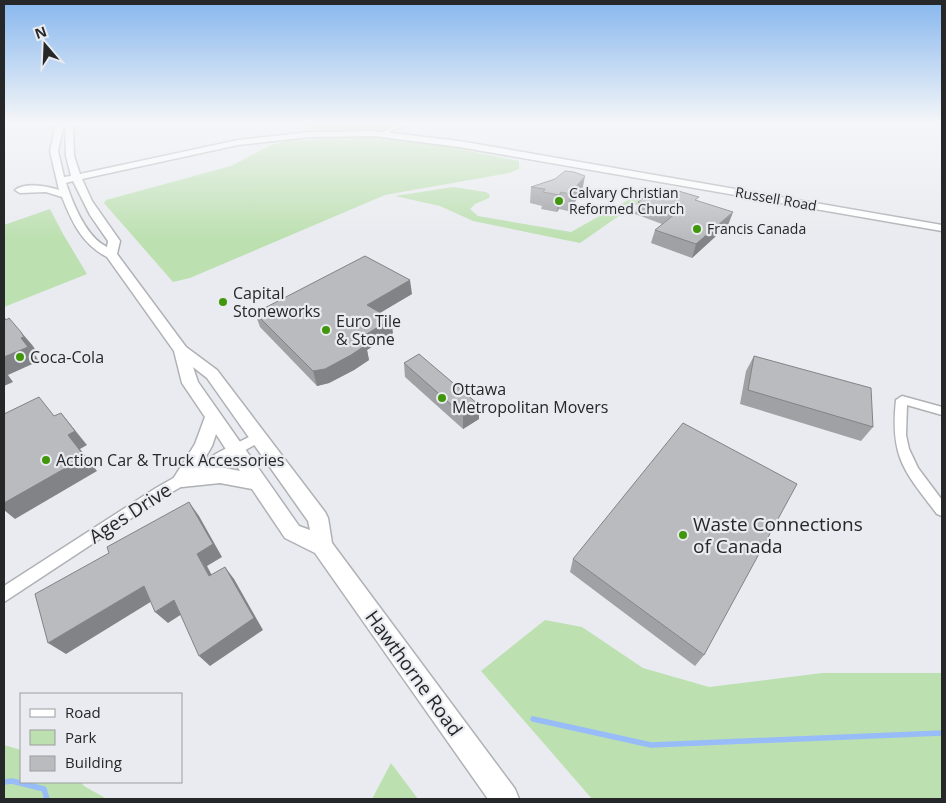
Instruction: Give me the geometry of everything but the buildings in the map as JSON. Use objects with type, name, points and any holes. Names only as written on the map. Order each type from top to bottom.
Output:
[{"type":"main road","points":[[57,161],[61,181]]},
{"type":"main road","name":"Russell Road","points":[[61,181],[148,161]]},
{"type":"main road","name":"Russell Road","points":[[559,161],[942,228]]},
{"type":"main road","points":[[71,162],[92,168],[132,165]]},
{"type":"main road","points":[[71,162],[77,178]]},
{"type":"main road","points":[[58,168],[47,178],[20,190],[47,189],[66,195]]},
{"type":"main road","points":[[83,193],[93,180],[115,169]]},
{"type":"main road","name":"Hawthorne Road","points":[[77,178],[83,193],[114,241],[111,254]]},
{"type":"main road","name":"Hawthorne Road","points":[[61,181],[76,215],[95,246],[111,254],[181,350],[212,374],[318,518],[322,546],[505,799]]},
{"type":"main road","name":"Hawthorne Road","points":[[181,350],[190,383],[292,532],[322,546]]},
{"type":"main road","points":[[182,479],[203,446],[213,417]]},
{"type":"main road","points":[[182,479],[220,475],[257,482]]},
{"type":"street","points":[[942,411],[902,400],[900,420],[901,449],[908,465],[942,510]]},
{"type":"street","name":"Ages Drive","points":[[4,595],[182,479],[259,437]]},
{"type":"green space","points":[[240,161],[519,161],[519,169],[509,173],[385,195],[190,278],[173,282],[104,203],[106,200],[231,166]]},
{"type":"green space","points":[[453,187],[486,192],[490,195],[489,198],[475,204],[470,209],[478,216],[571,232],[637,195],[640,187],[649,188],[655,194],[626,211],[580,243],[473,221],[440,206],[395,196]]},
{"type":"green space","points":[[50,209],[87,274],[4,307],[4,225]]},
{"type":"green space","points":[[545,620],[582,627],[643,668],[709,687],[822,673],[942,673],[942,799],[592,799],[481,671]]},
{"type":"green space","points":[[4,745],[20,750],[20,783],[82,783],[107,799],[4,799]]},
{"type":"green space","points":[[391,763],[418,799],[372,799]]},
{"type":"waterway","points":[[533,719],[651,745],[942,733]]},
{"type":"waterway","points":[[4,782],[12,781],[44,789],[47,799]]},
{"type":"place","name":"Calvary Christian Reformed Church","points":[[559,201]]},
{"type":"place","name":"Francis Canada","points":[[697,229]]},
{"type":"place","name":"Capital Stoneworks","points":[[223,302]]},
{"type":"place","name":"Euro Tile & Stone","points":[[326,330]]},
{"type":"place","name":"Coca-Cola","points":[[20,357]]},
{"type":"place","name":"Ottawa Metropolitan Movers","points":[[442,398]]},
{"type":"place","name":"Action Car & Truck Accessories","points":[[46,460]]},
{"type":"place","name":"Waste Connections of Canada","points":[[683,535]]}]
